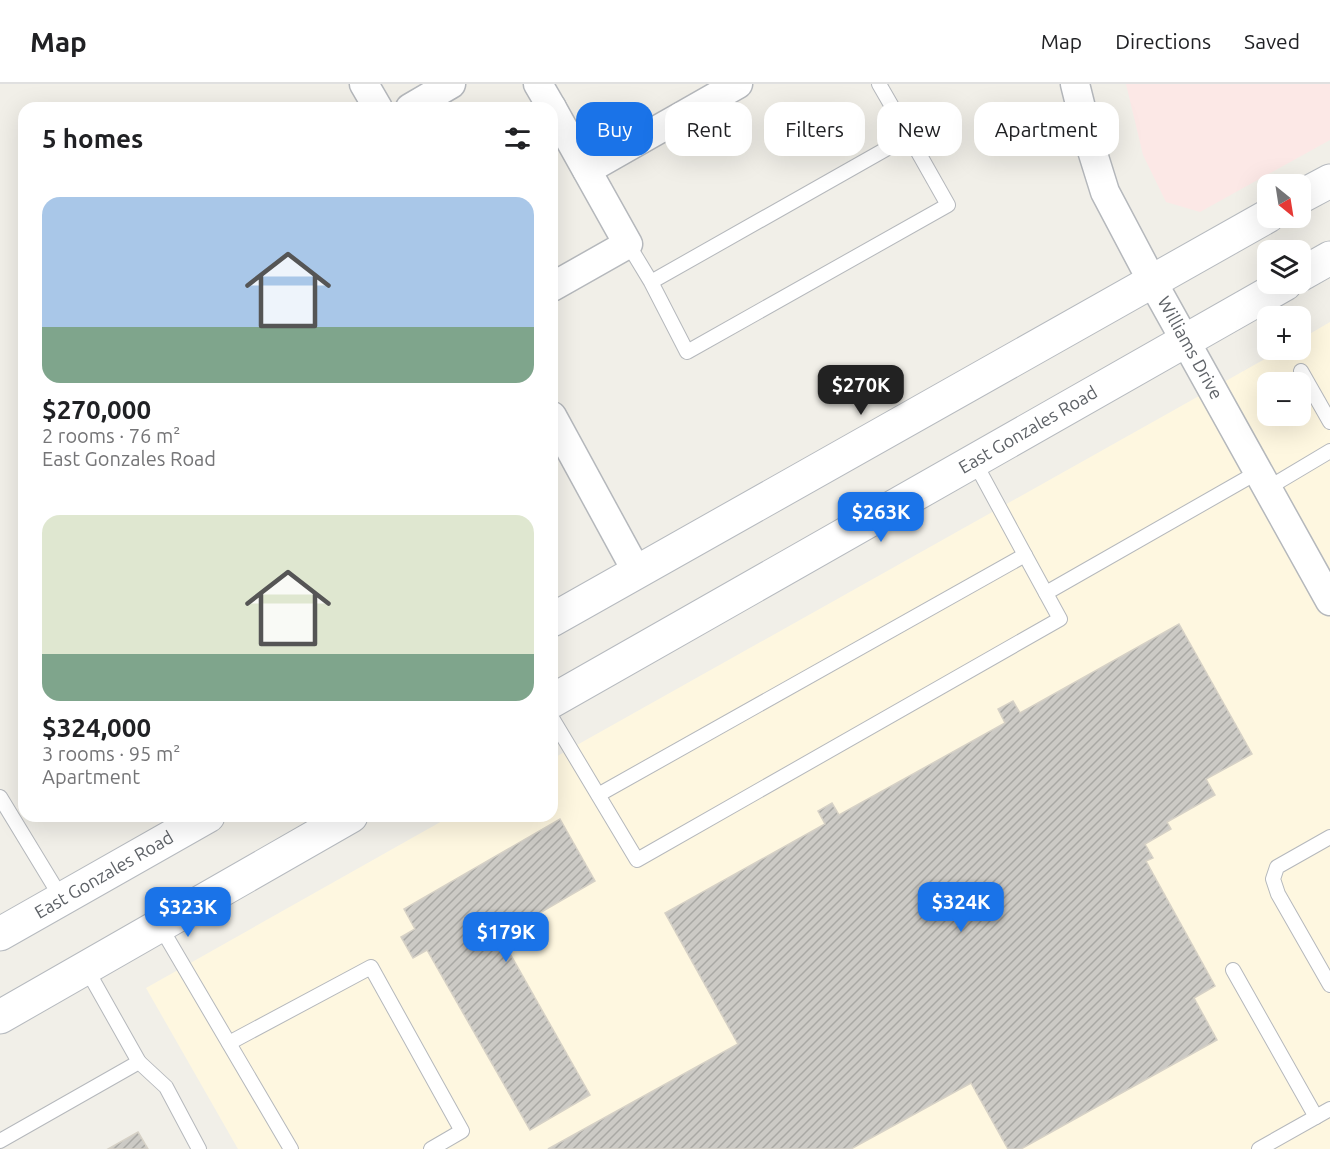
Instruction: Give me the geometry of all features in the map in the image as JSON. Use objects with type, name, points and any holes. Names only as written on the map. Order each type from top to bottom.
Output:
[{"type":"main road","points":[[1311,191],[1330,181]]},
{"type":"main road","points":[[558,617],[1257,222]]},
{"type":"main road","points":[[1311,269],[1330,258]]},
{"type":"main road","name":"East Gonzales Road","points":[[558,698],[1267,294]]},
{"type":"main road","name":"East Gonzales Road","points":[[0,934],[197,822]]},
{"type":"main road","points":[[0,1017],[341,822]]},
{"type":"street","points":[[364,84],[374,102]]},
{"type":"street","points":[[420,102],[451,84]]},
{"type":"street","points":[[538,84],[548,102]]},
{"type":"street","points":[[587,170],[738,84]]},
{"type":"street","name":"Williams Drive","points":[[1075,84],[1105,192],[1330,602]]},
{"type":"street","points":[[558,119],[628,244],[558,284]]},
{"type":"street","points":[[558,427],[637,572]]},
{"type":"lane","points":[[879,84],[889,102]]},
{"type":"lane","points":[[651,282],[877,154]]},
{"type":"lane","points":[[628,244],[651,282],[687,352],[948,205],[920,156]]},
{"type":"lane","points":[[1301,371],[1330,422]]},
{"type":"lane","points":[[1046,593],[1263,480],[1330,452]]},
{"type":"lane","points":[[558,728],[637,860],[1060,619],[974,460]]},
{"type":"lane","points":[[598,795],[1025,555]]},
{"type":"lane","points":[[0,797],[62,899]]},
{"type":"lane","points":[[1330,837],[1277,867],[1273,879],[1278,894],[1330,985]]},
{"type":"lane","points":[[160,926],[291,1149]]},
{"type":"lane","points":[[229,1043],[371,967],[462,1131],[431,1149]]},
{"type":"lane","points":[[86,968],[140,1062],[166,1087],[199,1149]]},
{"type":"lane","points":[[1233,970],[1316,1117]]},
{"type":"lane","points":[[0,1141],[140,1062]]},
{"type":"lane","points":[[1259,1149],[1330,1108]]},
{"type":"shaded area","points":[[1126,84],[1330,84],[1330,140],[1269,174],[1257,174],[1257,180],[1200,212],[1166,202],[1143,155]]},
{"type":"shaded area","points":[[1330,322],[1330,1149],[238,1149],[146,988],[440,822],[558,822],[558,756],[1263,360],[1311,360],[1311,333]]},
{"type":"building","points":[[1179,624],[1252,754],[1206,779],[1215,795],[1167,822],[1171,829],[1145,844],[1153,858],[1146,861],[1215,986],[1194,998],[1217,1040],[1021,1149],[1008,1149],[971,1083],[851,1149],[548,1149],[738,1044],[665,913],[825,824],[818,811],[832,803],[839,815],[1005,723],[998,709],[1013,701],[1020,713]]},
{"type":"building","points":[[560,819],[595,881],[500,936],[590,1095],[530,1130],[427,950],[413,958],[401,937],[415,929],[404,909]]},
{"type":"building","points":[[138,1132],[148,1149],[108,1149]]}]
